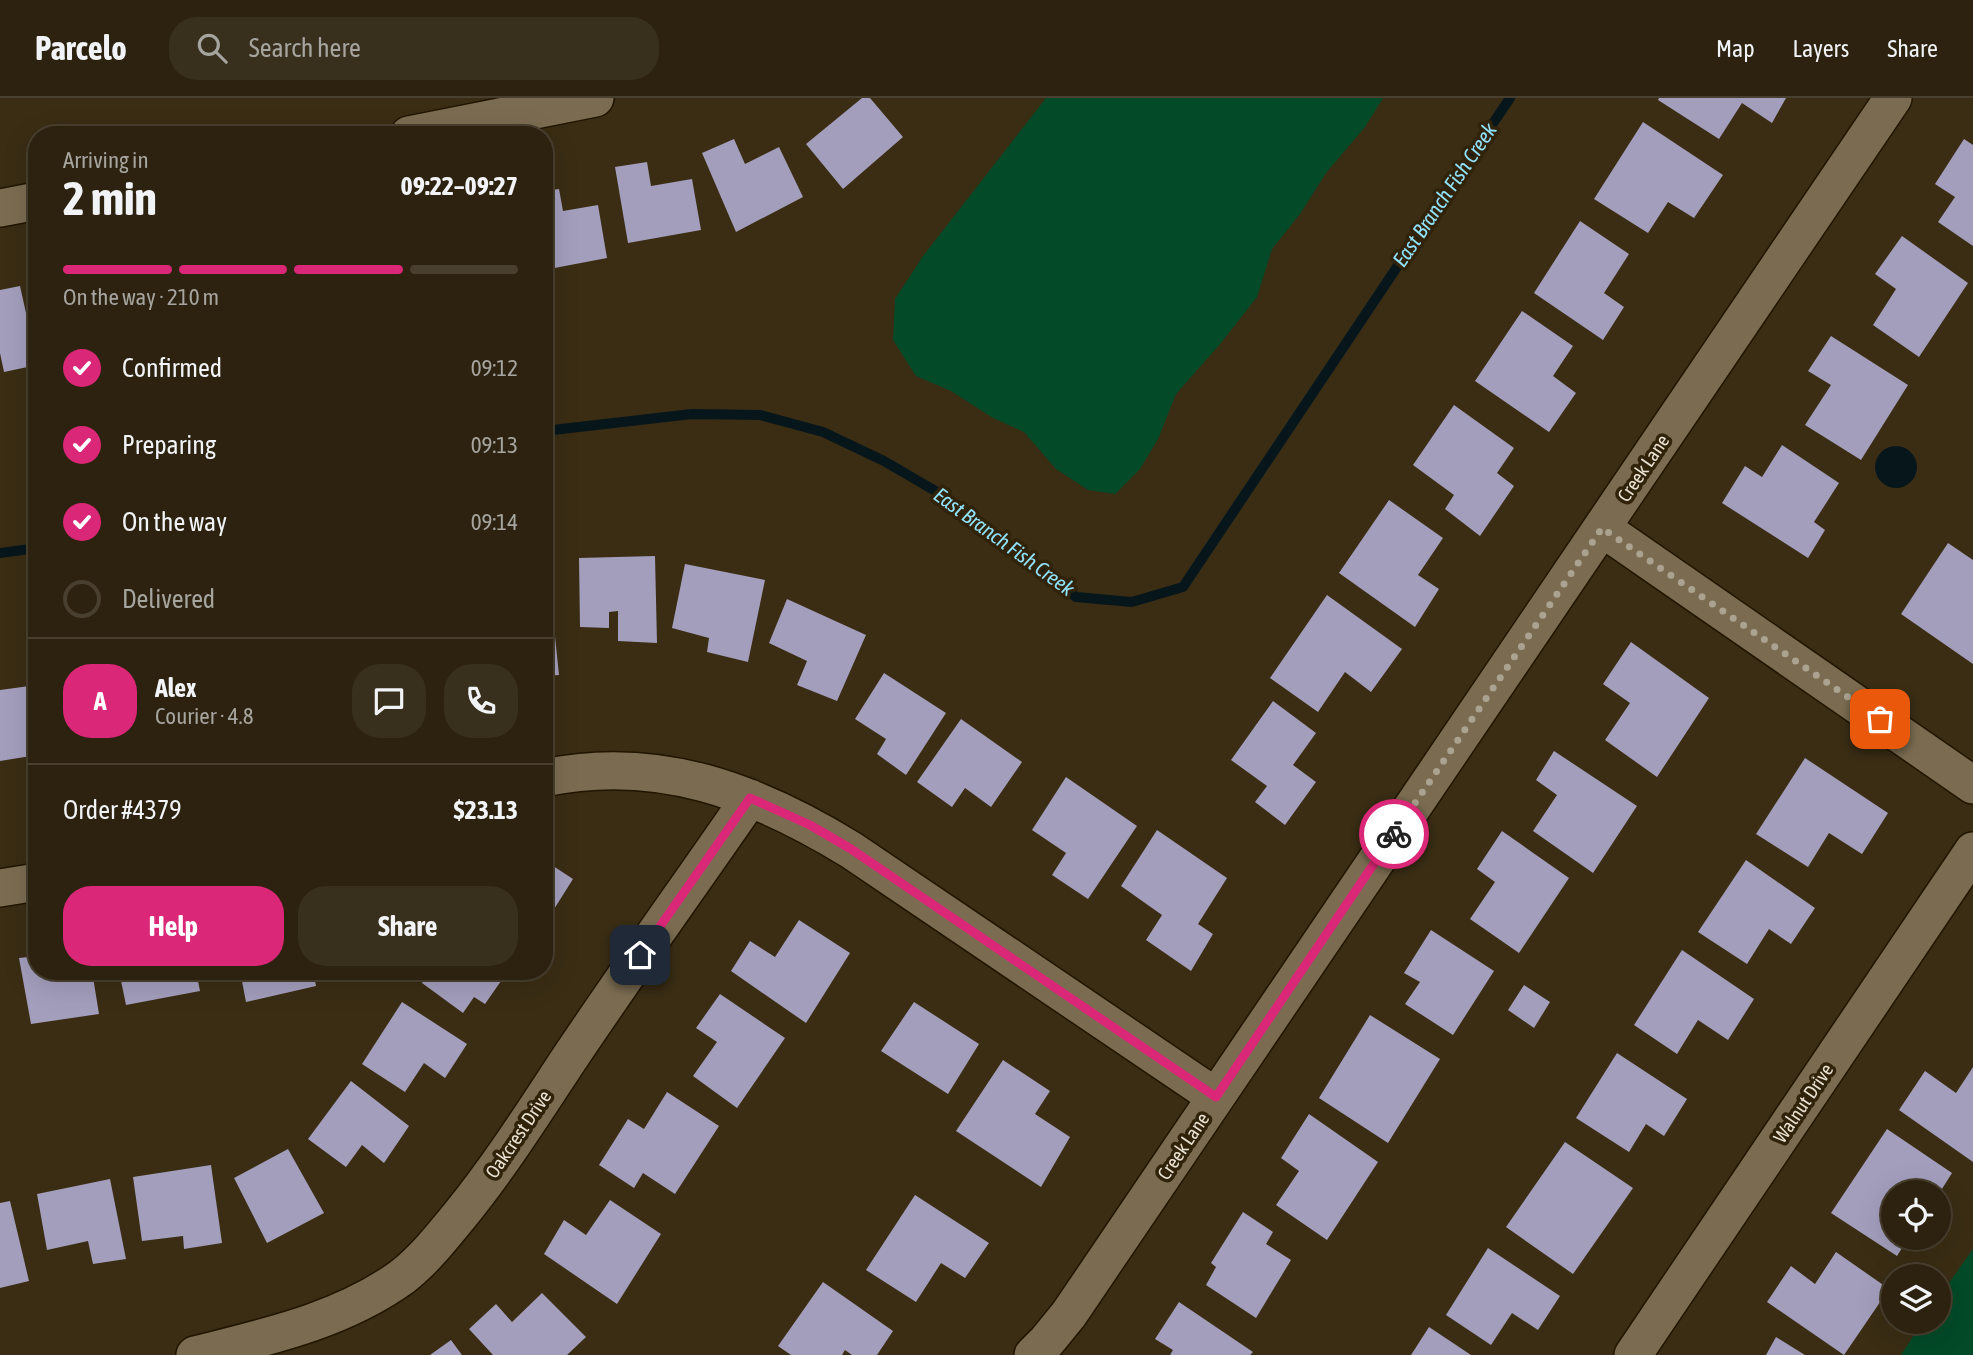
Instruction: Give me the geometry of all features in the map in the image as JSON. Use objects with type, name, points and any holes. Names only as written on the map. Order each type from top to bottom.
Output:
[{"type":"street","points":[[453,126],[595,98]]},
{"type":"street","name":"Creek Lane","points":[[1033,1355],[1069,1314],[1893,98]]},
{"type":"street","points":[[0,208],[28,203]]},
{"type":"street","points":[[1602,528],[1973,785]]},
{"type":"street","points":[[553,776],[608,770],[667,775],[701,782],[750,798],[810,825],[851,849],[1216,1097]]},
{"type":"street","name":"Oakcrest Drive","points":[[195,1355],[282,1333],[331,1315],[368,1298],[402,1276],[428,1254],[478,1193],[597,1016],[750,798]]},
{"type":"street","name":"Walnut Drive","points":[[1633,1355],[1973,851]]},
{"type":"street","points":[[0,888],[28,883]]},
{"type":"green space","points":[[1046,98],[1383,98],[1365,127],[1326,173],[1300,214],[1272,249],[1257,297],[1176,394],[1158,439],[1140,469],[1115,494],[1088,490],[1056,469],[1024,432],[993,418],[951,391],[916,376],[893,340],[895,299],[923,256]]},
{"type":"green space","points":[[1973,1249],[1973,1355],[1901,1355],[1915,1334],[1951,1334],[1951,1280]]},
{"type":"shaded area","points":[[1896,446],[1911,452],[1917,467],[1911,482],[1896,488],[1881,482],[1875,467],[1881,452]]},
{"type":"building","points":[[862,98],[870,98],[903,137],[843,189],[806,144]]},
{"type":"building","points":[[1786,98],[1772,123],[1742,103],[1719,139],[1658,100]]},
{"type":"building","points":[[1643,122],[1723,175],[1694,218],[1668,202],[1648,233],[1594,199]]},
{"type":"building","points":[[734,139],[745,164],[779,147],[803,197],[736,232],[702,153]]},
{"type":"building","points":[[1964,139],[1973,145],[1973,246],[1938,222],[1955,197],[1935,184]]},
{"type":"building","points":[[647,162],[651,186],[692,179],[701,230],[628,243],[615,167]]},
{"type":"building","points":[[559,189],[563,211],[598,205],[607,258],[553,268],[553,190]]},
{"type":"building","points":[[1580,221],[1629,254],[1604,293],[1624,307],[1603,340],[1534,293]]},
{"type":"building","points":[[1902,236],[1968,283],[1919,357],[1873,325],[1896,289],[1875,274]]},
{"type":"building","points":[[20,286],[28,313],[28,367],[4,372],[0,353],[0,290]]},
{"type":"building","points":[[1522,311],[1573,346],[1553,376],[1576,393],[1549,432],[1475,381]]},
{"type":"building","points":[[1831,336],[1908,385],[1861,460],[1805,425],[1831,385],[1808,371]]},
{"type":"building","points":[[1454,405],[1514,448],[1497,473],[1514,486],[1480,536],[1445,509],[1454,495],[1413,465]]},
{"type":"building","points":[[1782,445],[1839,483],[1814,522],[1825,530],[1808,558],[1722,503],[1745,466],[1762,477]]},
{"type":"building","points":[[1389,500],[1443,538],[1418,575],[1439,589],[1415,627],[1339,573]]},
{"type":"building","points":[[1948,543],[1973,560],[1973,664],[1901,614]]},
{"type":"building","points":[[655,556],[657,643],[618,641],[618,611],[609,612],[609,628],[580,627],[579,558]]},
{"type":"building","points":[[685,564],[765,580],[748,662],[707,652],[709,638],[672,628]]},
{"type":"building","points":[[1327,595],[1402,649],[1371,692],[1345,672],[1318,712],[1270,678]]},
{"type":"building","points":[[787,599],[866,635],[837,701],[797,685],[807,661],[769,643]]},
{"type":"building","points":[[553,617],[559,675],[553,675]]},
{"type":"building","points":[[1631,642],[1709,698],[1657,777],[1605,740],[1630,703],[1603,684]]},
{"type":"building","points":[[884,673],[946,713],[906,775],[877,754],[886,739],[855,719]]},
{"type":"building","points":[[28,686],[28,756],[0,761],[0,690]]},
{"type":"building","points":[[1273,701],[1316,733],[1293,765],[1316,782],[1285,825],[1255,802],[1267,786],[1231,760]]},
{"type":"building","points":[[961,719],[1022,762],[991,807],[965,788],[952,807],[917,782]]},
{"type":"building","points":[[1554,751],[1637,806],[1593,873],[1533,831],[1557,795],[1536,780]]},
{"type":"building","points":[[1805,758],[1888,813],[1862,854],[1829,833],[1808,867],[1756,834]]},
{"type":"building","points":[[1066,777],[1137,826],[1088,899],[1052,875],[1066,853],[1032,830]]},
{"type":"building","points":[[1157,830],[1227,878],[1198,924],[1213,934],[1191,971],[1146,940],[1162,915],[1121,886]]},
{"type":"building","points":[[1502,831],[1569,878],[1519,953],[1470,919],[1495,882],[1477,869]]},
{"type":"building","points":[[1746,860],[1815,908],[1791,944],[1769,929],[1747,964],[1698,932]]},
{"type":"building","points":[[553,866],[573,879],[553,911]]},
{"type":"building","points":[[799,920],[850,953],[806,1023],[731,971],[750,941],[775,957]]},
{"type":"building","points":[[1431,930],[1494,971],[1453,1035],[1405,1004],[1420,982],[1404,973]]},
{"type":"building","points":[[1682,950],[1754,999],[1728,1040],[1698,1020],[1677,1054],[1634,1025]]},
{"type":"building","points":[[28,957],[28,980],[93,980],[99,1014],[31,1024],[19,958]]},
{"type":"building","points":[[121,980],[198,980],[200,991],[126,1005]]},
{"type":"building","points":[[242,980],[315,980],[316,986],[246,1002]]},
{"type":"building","points":[[424,980],[502,980],[485,1004],[474,997],[463,1013],[422,983]]},
{"type":"building","points":[[1524,985],[1550,1002],[1534,1028],[1508,1010]]},
{"type":"building","points":[[720,994],[785,1038],[737,1108],[693,1076],[717,1042],[696,1028]]},
{"type":"building","points":[[402,1002],[467,1044],[445,1078],[424,1063],[405,1092],[362,1064]]},
{"type":"building","points":[[914,1002],[979,1044],[948,1094],[881,1051]]},
{"type":"building","points":[[1370,1015],[1440,1059],[1388,1143],[1319,1098]]},
{"type":"building","points":[[1617,1053],[1687,1099],[1664,1136],[1646,1124],[1629,1152],[1576,1118]]},
{"type":"building","points":[[1003,1060],[1050,1091],[1035,1114],[1070,1137],[1041,1187],[956,1131]]},
{"type":"building","points":[[1973,1067],[1973,1162],[1899,1110],[1925,1071],[1956,1093]]},
{"type":"building","points":[[351,1081],[409,1126],[384,1163],[362,1145],[346,1167],[308,1139]]},
{"type":"building","points":[[667,1092],[719,1126],[675,1194],[643,1173],[634,1188],[599,1165],[628,1119],[644,1129]]},
{"type":"building","points":[[1309,1114],[1378,1162],[1327,1240],[1276,1205],[1299,1171],[1281,1158]]},
{"type":"building","points":[[1887,1129],[1952,1173],[1948,1180],[1881,1180],[1881,1246],[1831,1213]]},
{"type":"building","points":[[1565,1142],[1633,1188],[1573,1274],[1506,1227]]},
{"type":"building","points":[[288,1149],[324,1213],[267,1243],[234,1178]]},
{"type":"building","points":[[211,1165],[222,1243],[184,1249],[183,1236],[142,1241],[133,1177]]},
{"type":"building","points":[[110,1179],[126,1259],[93,1264],[88,1241],[47,1250],[37,1194]]},
{"type":"building","points":[[915,1195],[989,1243],[965,1278],[941,1263],[916,1302],[866,1270]]},
{"type":"building","points":[[610,1200],[661,1234],[617,1304],[544,1254],[564,1220],[586,1235]]},
{"type":"building","points":[[10,1201],[29,1281],[0,1288],[0,1203]]},
{"type":"building","points":[[1243,1212],[1273,1232],[1266,1244],[1291,1260],[1256,1318],[1206,1285],[1216,1267],[1211,1263]]},
{"type":"building","points":[[1488,1248],[1560,1296],[1538,1330],[1512,1313],[1491,1345],[1446,1315]]},
{"type":"building","points":[[1888,1250],[1901,1250],[1897,1256]]},
{"type":"building","points":[[1836,1252],[1881,1283],[1881,1301],[1844,1355],[1767,1302],[1791,1266],[1815,1284]]},
{"type":"building","points":[[823,1282],[893,1331],[877,1355],[852,1355],[845,1350],[842,1355],[791,1355],[778,1346]]},
{"type":"building","points":[[542,1293],[586,1337],[567,1355],[493,1355],[469,1329],[496,1304],[512,1322]]},
{"type":"building","points":[[1179,1302],[1253,1352],[1250,1355],[1170,1355],[1173,1350],[1155,1339]]},
{"type":"building","points":[[1429,1327],[1471,1355],[1411,1355]]},
{"type":"building","points":[[1776,1337],[1805,1355],[1766,1355]]},
{"type":"building","points":[[451,1340],[462,1355],[430,1355]]},
{"type":"waterway","name":"East Branch Fish Creek","points":[[553,430],[692,414],[760,415],[823,432],[884,461],[944,496],[1076,597],[1132,602],[1183,587],[1510,98]]},
{"type":"waterway","name":"East Branch Fish Creek","points":[[0,553],[28,549]]},
{"type":"way so far","points":[[1394,834],[1602,528],[1880,719]]},
{"type":"route","points":[[640,955],[750,798],[810,825],[851,849],[1216,1097],[1394,834]]}]
